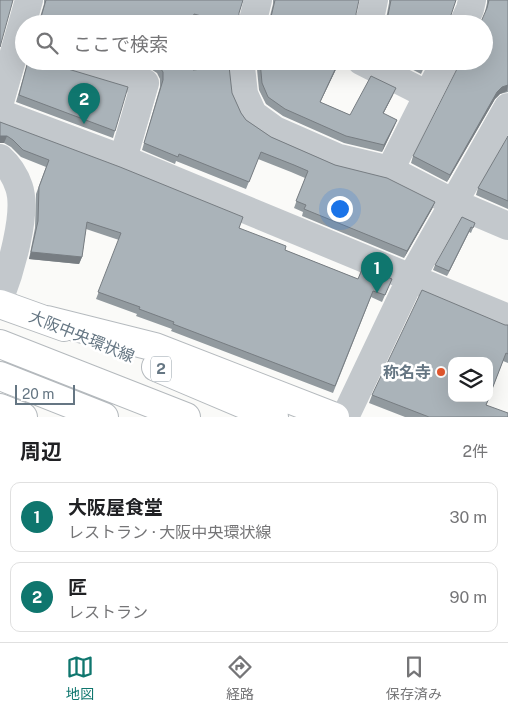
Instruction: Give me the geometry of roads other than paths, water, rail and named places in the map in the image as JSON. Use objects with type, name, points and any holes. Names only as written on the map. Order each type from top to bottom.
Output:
[{"type":"main road","name":"大阪中央環状線","points":[[0,304],[47,320],[274,417]]},
{"type":"main road","points":[[47,320],[155,346],[335,417]]},
{"type":"main road","points":[[0,344],[186,417]]},
{"type":"main road","points":[[0,376],[104,417]]},
{"type":"main road","points":[[0,408],[14,417]]},
{"type":"main road","points":[[0,408],[23,417]]},
{"type":"street","points":[[25,15],[28,0]]},
{"type":"street","points":[[254,15],[258,0]]},
{"type":"street","points":[[371,15],[374,0]]},
{"type":"street","points":[[467,15],[472,0]]},
{"type":"street","points":[[0,102],[15,60]]},
{"type":"street","points":[[101,70],[145,83],[122,159]]},
{"type":"street","points":[[242,70],[244,94],[253,114],[275,130],[339,158],[390,170],[454,203],[508,226]]},
{"type":"street","points":[[379,70],[428,95]]},
{"type":"street","points":[[390,170],[440,70]]},
{"type":"street","points":[[345,417],[411,278],[508,108]]},
{"type":"street","points":[[0,112],[122,159],[508,318]]},
{"type":"street","points":[[0,158],[9,166],[19,188],[21,215],[9,272],[0,298]]},
{"type":"place","name":"匠","points":[[84,124]]},
{"type":"place","name":"大阪屋食堂","points":[[377,293]]},
{"type":"place","name":"称名寺","points":[[441,372]]}]
